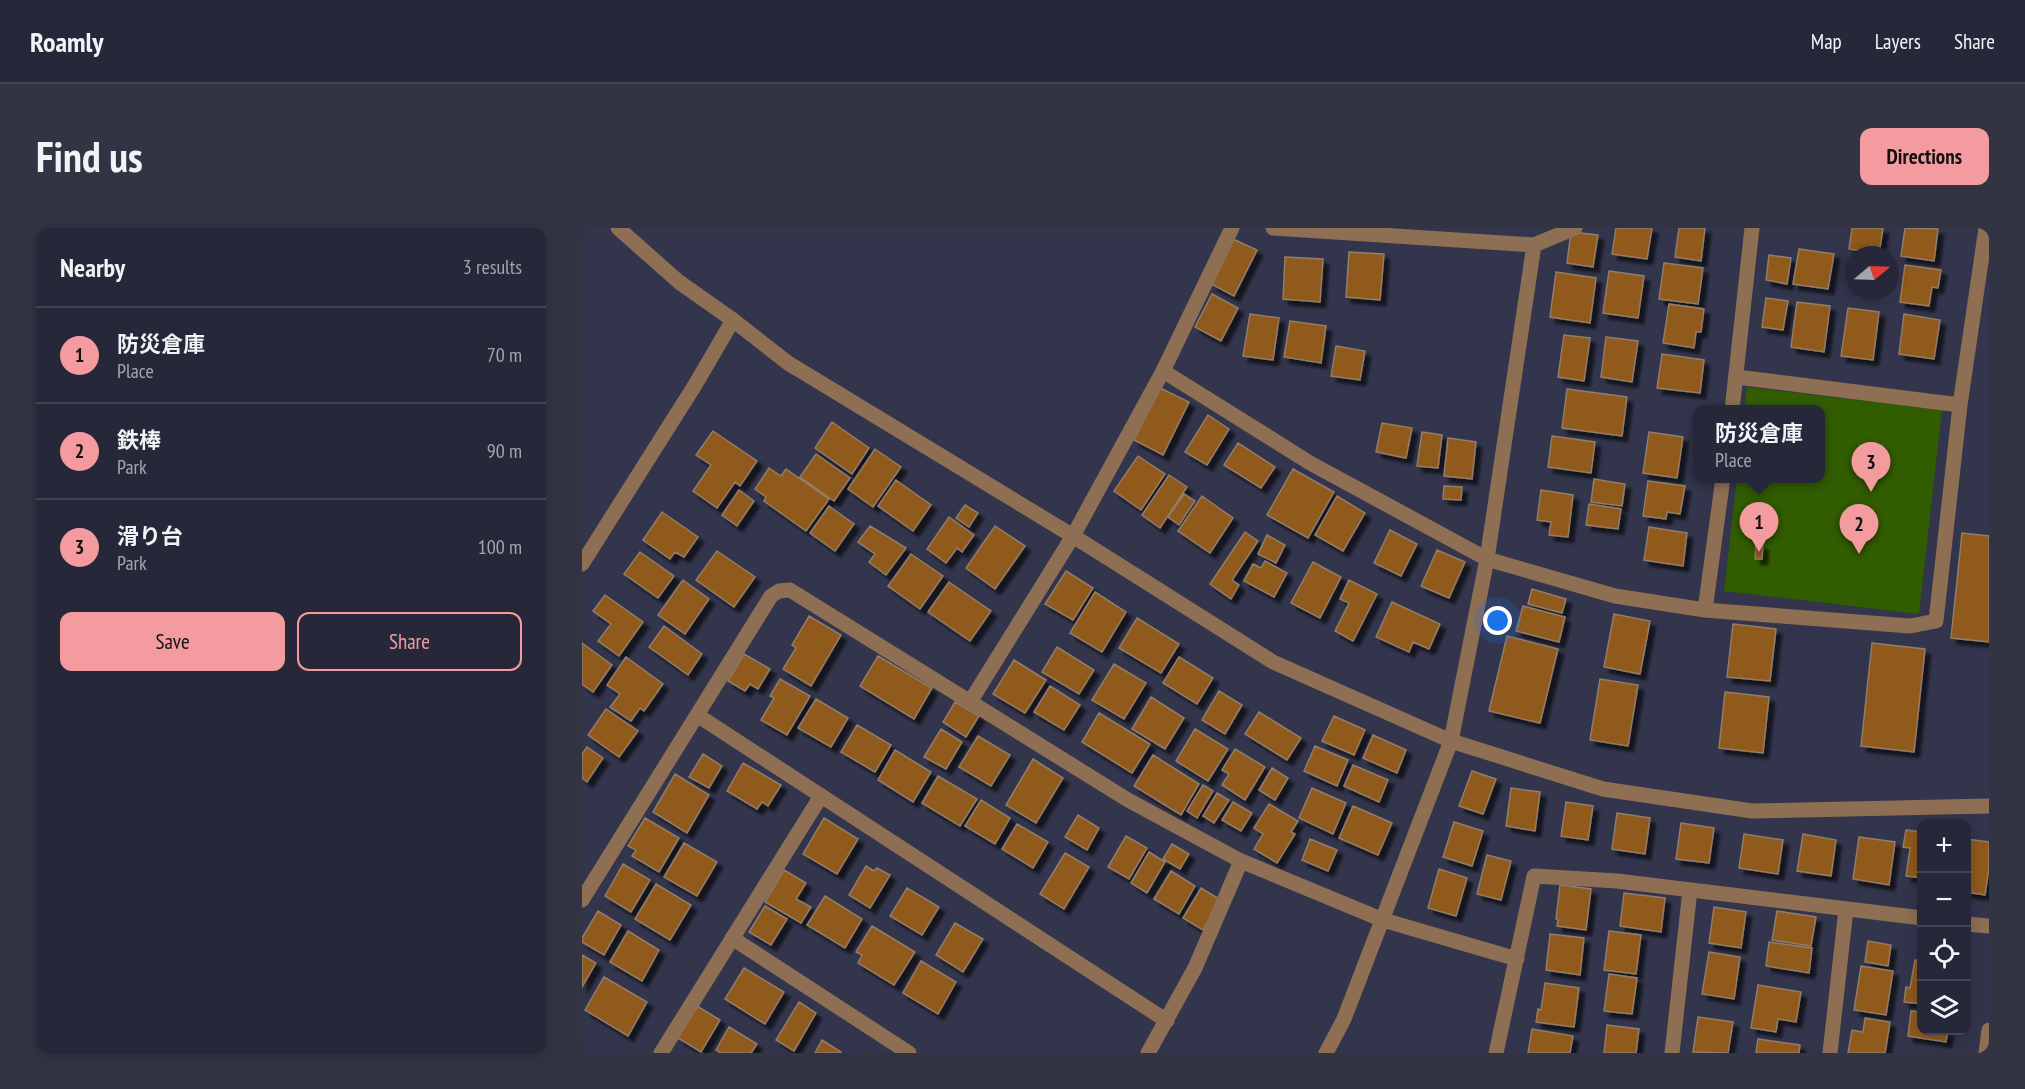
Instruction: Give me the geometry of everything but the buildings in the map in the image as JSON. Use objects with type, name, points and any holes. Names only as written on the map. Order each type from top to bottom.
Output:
[{"type":"street","points":[[618,228],[679,282],[788,363],[1073,536],[1273,662],[1451,741],[1603,789],[1752,811],[1989,806]]},
{"type":"street","points":[[970,702],[1073,536],[1163,371],[1232,228]]},
{"type":"street","points":[[1273,228],[1534,245],[1575,228]]},
{"type":"street","points":[[1733,405],[1752,228]]},
{"type":"street","points":[[1163,371],[1310,463],[1487,559],[1615,596],[1705,610],[1910,626],[1936,621],[1960,405],[1986,228]]},
{"type":"street","points":[[1326,1053],[1344,1019],[1451,741],[1487,559],[1534,245]]},
{"type":"street","points":[[582,564],[695,385],[733,320]]},
{"type":"street","points":[[1737,377],[1960,405]]},
{"type":"street","points":[[1705,610],[1722,483]]},
{"type":"street","points":[[582,900],[771,596],[779,591],[790,590],[1128,800],[1241,861],[1383,920],[1517,959]]},
{"type":"street","points":[[697,716],[1167,1021]]},
{"type":"street","points":[[661,1053],[821,796]]},
{"type":"street","points":[[1148,1053],[1195,968],[1241,861]]},
{"type":"street","points":[[1496,1053],[1534,876],[1617,880],[1917,917]]},
{"type":"street","points":[[1672,1053],[1690,890]]},
{"type":"street","points":[[1830,1053],[1846,909]]},
{"type":"street","points":[[1971,924],[1989,926]]},
{"type":"street","points":[[732,938],[909,1053]]},
{"type":"street","points":[[1986,1053],[1989,1030]]},
{"type":"green space","points":[[1747,387],[1942,410],[1919,614],[1724,591],[1737,483],[1825,483],[1825,405],[1745,405]]},
{"type":"place","name":"滑り台","points":[[1871,492]]},
{"type":"place","name":"防災倉庫","points":[[1759,552]]},
{"type":"place","name":"鉄棒","points":[[1859,554]]}]
